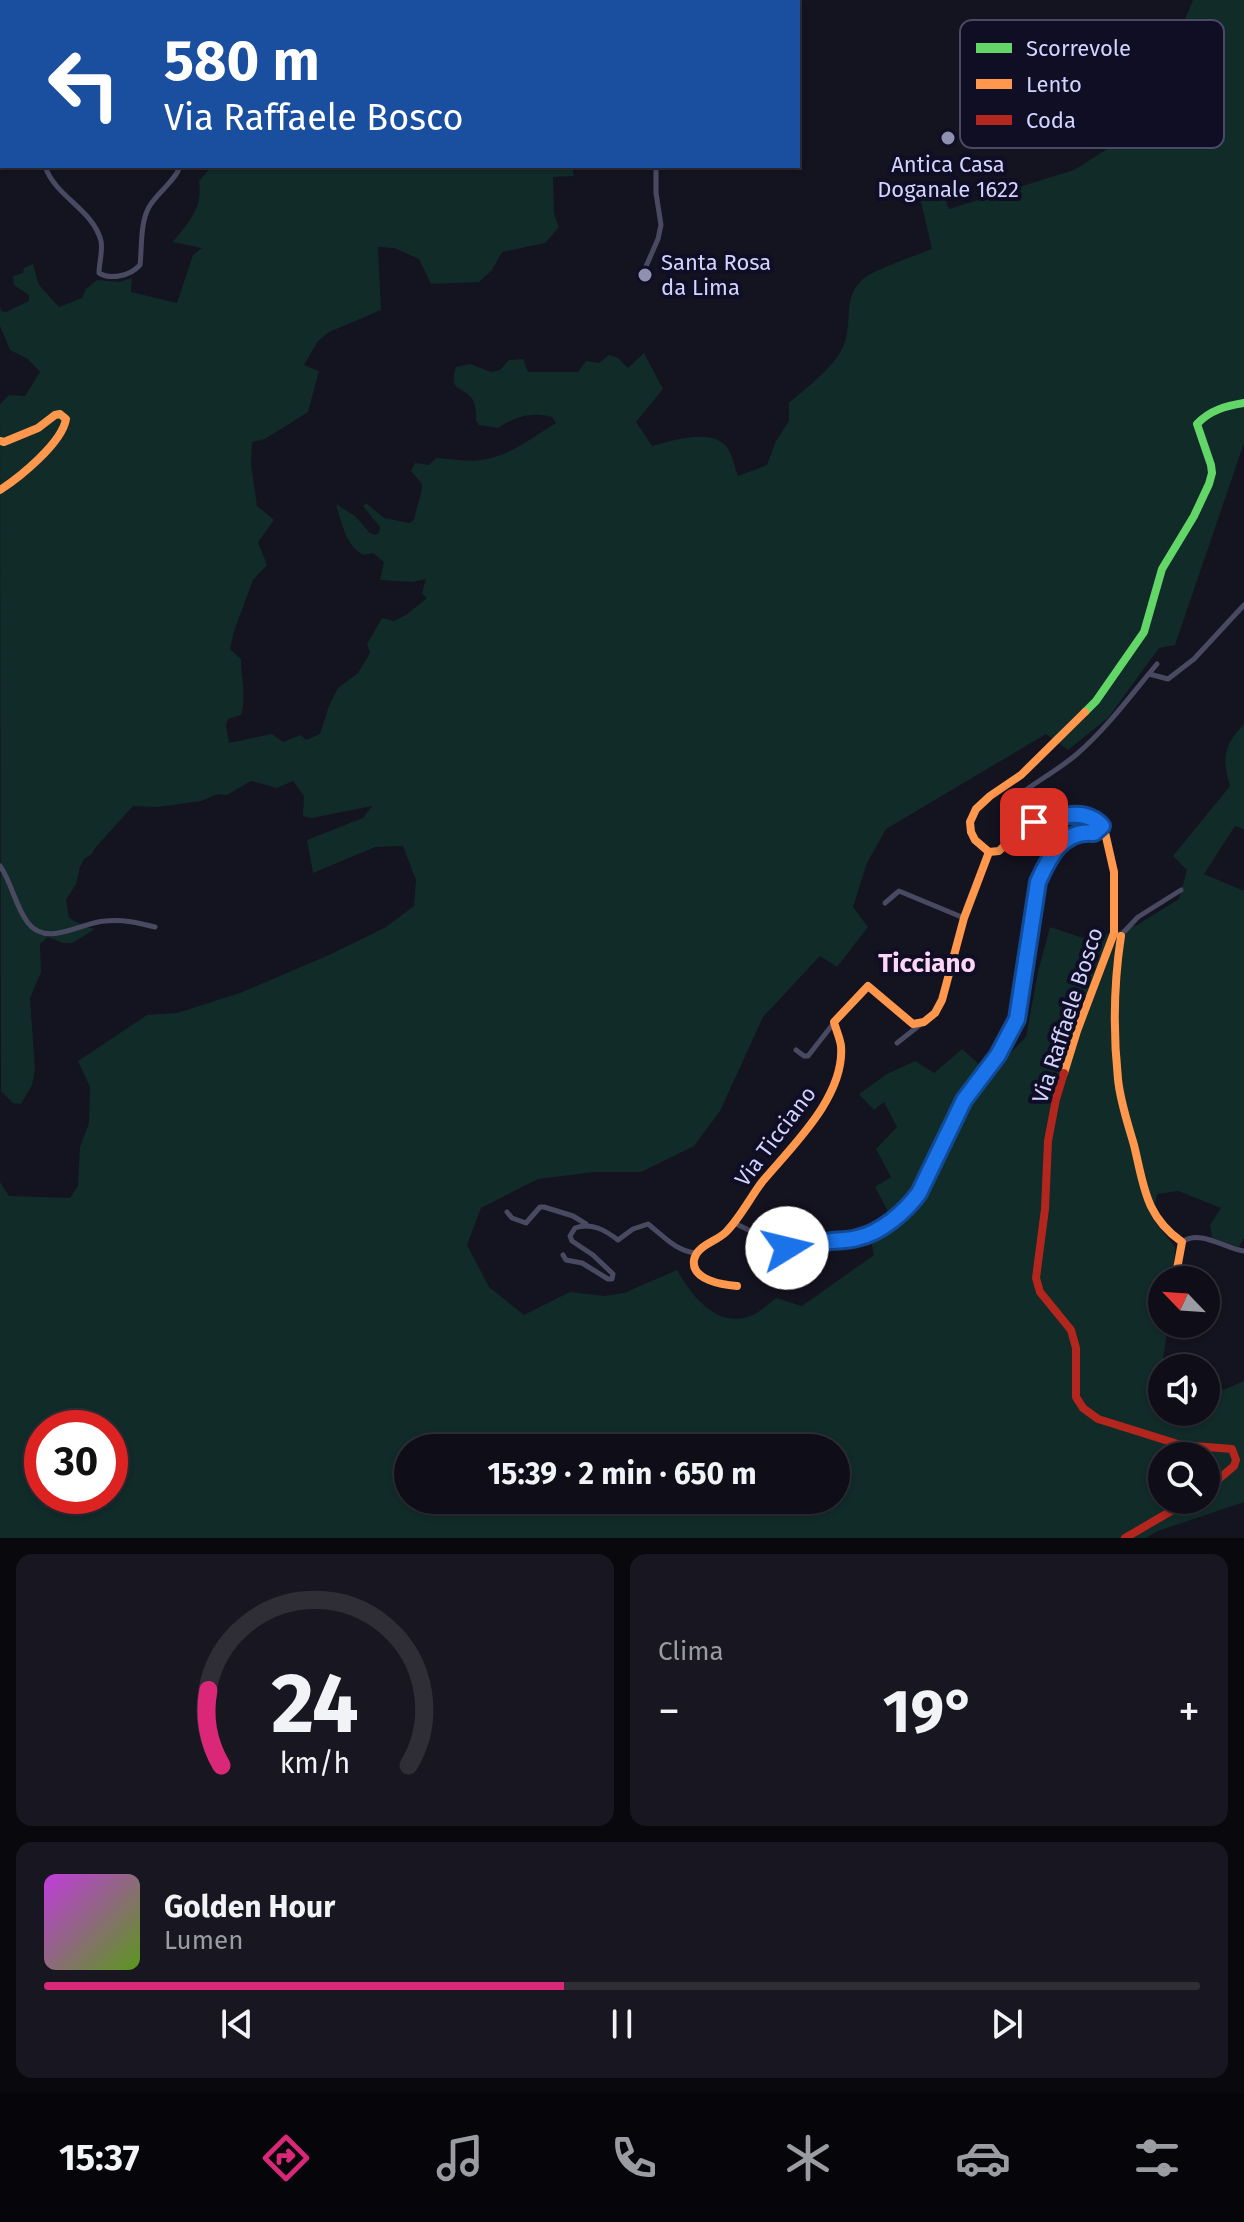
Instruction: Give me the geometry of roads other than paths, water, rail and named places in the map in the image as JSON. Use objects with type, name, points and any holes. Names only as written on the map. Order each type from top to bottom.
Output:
[{"type":"street","points":[[46,168],[51,182],[97,232],[102,250],[99,273],[114,277],[130,273],[140,265],[148,209],[179,168]]},
{"type":"street","points":[[644,271],[661,225],[656,168]]},
{"type":"street","points":[[733,1223],[787,1248],[808,1247],[872,1234],[910,1205],[919,1193],[964,1100],[998,1055],[1017,1019],[1038,882],[1044,869],[1072,834],[1084,831],[1094,833],[1102,826],[1095,818],[1085,814],[1026,824],[999,851],[989,852],[975,840],[970,822],[976,809],[1021,775],[1096,701],[1127,658],[1144,632],[1162,569],[1209,484],[1211,465],[1197,424],[1202,417],[1228,405],[1244,403]]},
{"type":"street","points":[[0,441],[38,428],[55,415],[60,414],[66,419],[62,431],[24,474],[0,490]]},
{"type":"street","points":[[1149,674],[1168,679],[1194,659],[1244,605]]},
{"type":"street","points":[[1008,843],[1006,839],[1018,821],[1010,802],[1059,769],[1096,736],[1157,664]]},
{"type":"street","name":"Via Raffaele Bosco","points":[[1102,826],[1114,872],[1114,933],[1077,1031],[1056,1099],[1048,1141],[1045,1209],[1036,1278],[1040,1292],[1071,1330],[1076,1348],[1076,1397],[1083,1408],[1098,1419],[1171,1442]]},
{"type":"street","points":[[897,1043],[935,1013],[942,1000],[964,918],[989,852]]},
{"type":"street","points":[[0,866],[29,925],[41,931],[55,935],[103,921],[129,921],[155,927]]},
{"type":"street","points":[[1112,942],[1138,917],[1181,890]]},
{"type":"street","points":[[885,903],[899,891],[964,918]]},
{"type":"street","points":[[1121,936],[1115,1024],[1118,1081],[1146,1196],[1166,1231],[1182,1242]]},
{"type":"street","points":[[796,1050],[808,1056],[868,986],[913,1024],[924,1022]]},
{"type":"street","name":"Via Ticciano","points":[[697,1253],[722,1236],[818,1113],[838,1076],[841,1036],[834,1022]]},
{"type":"street","points":[[507,1212],[512,1218],[526,1223],[537,1210],[544,1207],[573,1216],[618,1240],[633,1229],[648,1224],[678,1248],[697,1253]]},
{"type":"street","points":[[563,1255],[566,1260],[582,1263],[612,1279],[613,1274],[593,1255],[572,1241],[570,1236],[575,1228],[587,1224]]},
{"type":"street","points":[[1178,1266],[1182,1242],[1189,1237],[1201,1237],[1244,1251]]},
{"type":"street","points":[[697,1253],[694,1266],[699,1274],[721,1286],[737,1286]]},
{"type":"street","name":"Via Raffaele Bosco","points":[[1220,1448],[1232,1449],[1236,1460],[1234,1466],[1220,1478]]},
{"type":"street","points":[[1125,1538],[1166,1514]]},
{"type":"place","name":"Antica Casa Doganale 1622","points":[[948,138]]},
{"type":"place","name":"Santa Rosa da Lima","points":[[645,275]]},
{"type":"district","name":"Ticciano","points":[[927,963]]}]
